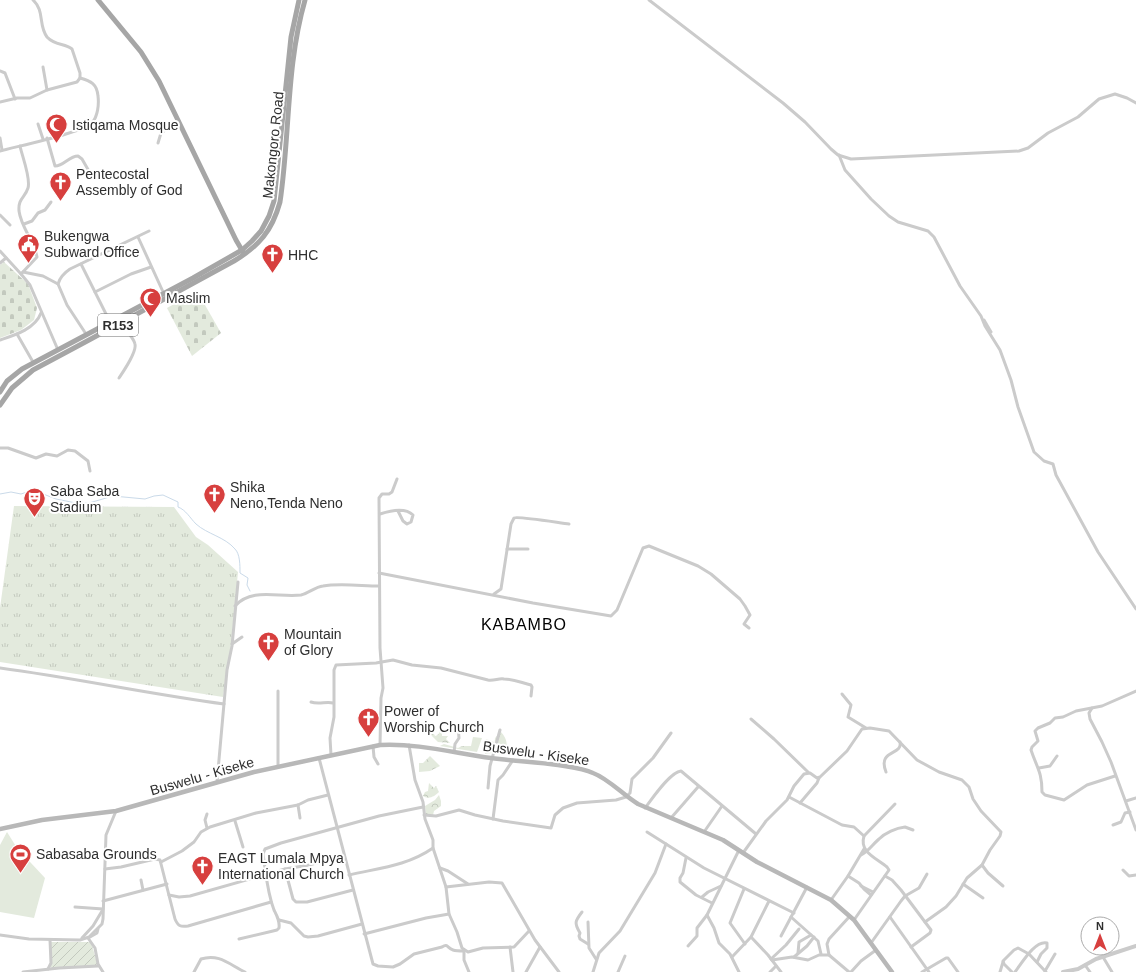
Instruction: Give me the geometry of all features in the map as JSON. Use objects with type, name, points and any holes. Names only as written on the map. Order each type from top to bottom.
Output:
[{"type":"main road","points":[[98,0],[150,66],[243,252]]},
{"type":"main road","name":"Makongoro Road","points":[[0,392],[13,376],[33,362],[243,252],[261,231],[274,202],[291,37],[299,0]]},
{"type":"main road","name":"Makongoro Road","points":[[0,405],[12,388],[33,370],[120,323],[261,241],[275,219],[280,202],[294,52],[305,0]]},
{"type":"main road","name":"Buswelu - Kiseke","points":[[0,829],[42,820],[116,811],[150,803],[217,782],[380,745],[409,745],[492,758],[549,764],[586,770],[601,777],[626,797],[645,808],[723,840],[763,865],[807,886],[831,900],[854,920],[892,972]]},
{"type":"street","points":[[0,102],[30,98],[47,90],[77,82],[80,78],[80,73],[72,49],[56,44],[47,37],[42,27],[39,8],[33,0]]},
{"type":"street","points":[[649,0],[783,103],[805,122],[825,144],[838,155],[851,159],[1019,152],[1028,148],[1048,133],[1078,117],[1099,99],[1115,94],[1128,98],[1136,103]]},
{"type":"street","points":[[43,67],[47,90]]},
{"type":"street","points":[[0,70],[5,73],[15,99]]},
{"type":"street","points":[[0,138],[1,150],[20,146],[91,124],[96,118],[98,103],[96,88],[90,81],[80,78]]},
{"type":"street","points":[[158,143],[161,133],[178,121]]},
{"type":"street","points":[[38,124],[43,139]]},
{"type":"street","points":[[47,138],[55,166],[59,166],[72,157],[78,156],[82,159],[90,173]]},
{"type":"street","points":[[20,146],[28,183],[27,190],[22,196],[19,205],[20,214],[37,257],[22,273]]},
{"type":"street","points":[[838,155],[845,170],[871,199],[889,216],[898,222],[931,233],[937,242],[960,286],[983,318],[985,326],[1000,350],[1034,452],[1044,461],[1053,464],[1056,475],[1098,552],[1136,609]]},
{"type":"street","points":[[24,224],[32,221],[38,213],[45,210],[51,202]]},
{"type":"street","points":[[0,215],[10,225]]},
{"type":"street","points":[[58,284],[64,273],[149,231]]},
{"type":"street","points":[[138,237],[164,294]]},
{"type":"street","points":[[0,251],[22,273],[30,285],[58,350]]},
{"type":"street","points":[[0,263],[6,258]]},
{"type":"street","points":[[81,264],[110,322]]},
{"type":"street","points":[[95,292],[130,274],[151,267]]},
{"type":"street","points":[[22,273],[39,275],[58,284],[67,305],[86,334]]},
{"type":"street","points":[[0,340],[17,334],[36,321],[41,313]]},
{"type":"street","points":[[119,378],[136,348],[135,342],[120,323]]},
{"type":"street","points":[[17,334],[33,362]]},
{"type":"street","points":[[0,448],[8,448],[36,458],[46,454],[57,456],[68,450],[73,450],[78,452],[88,461],[90,471]]},
{"type":"street","points":[[380,745],[381,698],[383,688],[380,662],[380,496],[392,492],[397,479]]},
{"type":"street","points":[[380,514],[398,511],[411,513],[413,517],[411,522],[407,524],[403,521],[398,511]]},
{"type":"street","points":[[494,594],[500,589],[511,524],[515,517],[569,524]]},
{"type":"street","points":[[379,573],[494,594],[533,603],[610,616],[617,610],[643,548],[647,545],[698,566],[715,577],[745,606],[750,615],[744,624],[749,628]]},
{"type":"street","points":[[507,549],[528,549]]},
{"type":"street","points":[[217,782],[227,670],[232,644],[238,582]]},
{"type":"street","points":[[235,606],[241,600],[252,596],[300,595],[308,593],[314,588],[324,585],[379,586]]},
{"type":"street","points":[[232,644],[242,637]]},
{"type":"street","points":[[331,755],[330,742],[334,722],[333,703],[336,665],[393,660],[412,665],[441,668],[491,681],[504,678],[514,680],[531,686],[531,696]]},
{"type":"street","points":[[0,668],[76,679],[168,697],[224,704]]},
{"type":"street","points":[[278,691],[278,767]]},
{"type":"street","points":[[1115,776],[1087,785],[1064,800],[1042,794],[1042,780],[1039,768],[1031,750],[1038,739],[1035,733],[1036,729],[1050,723],[1055,718],[1063,717],[1073,711],[1106,704],[1136,691]]},
{"type":"street","points":[[842,694],[851,705],[848,717],[866,728],[889,731],[913,757],[921,763],[939,772],[952,775],[962,780],[969,787],[973,799],[981,811],[1000,831],[1000,836],[982,865],[967,878],[952,902],[924,922]]},
{"type":"street","points":[[311,702],[318,704],[329,702],[333,703]]},
{"type":"street","points":[[1092,708],[1089,713],[1090,719],[1102,742],[1136,830]]},
{"type":"street","points":[[751,719],[808,772],[819,778]]},
{"type":"street","points":[[454,752],[455,744],[459,738],[458,725]]},
{"type":"street","points":[[800,803],[817,783],[819,778],[846,751],[860,731],[866,728]]},
{"type":"street","points":[[488,788],[492,758],[500,730]]},
{"type":"street","points":[[424,815],[436,816],[458,810],[493,819],[551,828],[555,815],[563,808],[576,803],[616,800],[626,797],[630,792],[632,779],[653,758],[671,733]]},
{"type":"street","points":[[886,772],[884,764],[885,759],[889,754],[899,748],[901,745],[900,742]]},
{"type":"street","points":[[409,745],[415,780],[419,788],[424,815],[434,840],[433,848],[446,887],[449,914],[457,932],[460,946],[464,951],[464,960],[469,972]]},
{"type":"street","points":[[373,746],[374,757],[378,764]]},
{"type":"street","points":[[1039,768],[1050,766],[1057,756]]},
{"type":"street","points":[[319,758],[364,934],[372,961],[375,965],[396,966],[414,954],[445,945],[448,945],[452,949],[468,952],[477,949],[516,946],[529,930]]},
{"type":"street","points":[[493,819],[498,780],[513,760]]},
{"type":"street","points":[[645,808],[663,785],[676,772],[680,771],[756,834]]},
{"type":"street","points":[[688,946],[696,937],[697,928],[707,915],[725,878],[741,852],[766,820],[789,797],[794,786],[802,775],[808,772]]},
{"type":"street","points":[[671,818],[698,787]]},
{"type":"street","points":[[161,862],[194,842],[201,832],[207,828],[235,821],[256,813],[298,805],[310,800],[328,796]]},
{"type":"street","points":[[789,797],[842,825],[854,827],[864,836]]},
{"type":"street","points":[[1126,801],[1136,798]]},
{"type":"street","points":[[854,920],[888,870],[887,867],[866,851],[862,842],[864,836],[894,804]]},
{"type":"street","points":[[298,805],[300,818]]},
{"type":"street","points":[[704,832],[722,806]]},
{"type":"street","points":[[239,939],[277,930],[280,925],[271,902],[263,852],[266,848],[379,816],[423,807]]},
{"type":"street","points":[[0,935],[50,940],[80,940],[89,937],[98,929],[102,922],[106,835],[116,811]]},
{"type":"street","points":[[1113,825],[1120,822],[1124,814],[1130,812]]},
{"type":"street","points":[[207,814],[205,820],[207,828]]},
{"type":"street","points":[[235,821],[243,847]]},
{"type":"street","points":[[831,900],[861,855],[878,840],[887,833],[905,826],[913,830]]},
{"type":"street","points":[[647,832],[686,858],[744,889],[794,913]]},
{"type":"street","points":[[593,972],[596,959],[602,948],[620,931],[655,873],[666,844]]},
{"type":"street","points":[[349,875],[394,866],[421,856],[433,848]]},
{"type":"street","points":[[169,895],[184,897],[285,869],[309,865],[344,856]]},
{"type":"street","points":[[686,858],[683,874],[680,880],[691,891],[712,903]]},
{"type":"street","points":[[105,868],[121,867],[156,859],[161,862],[175,919],[181,926],[188,926],[271,902]]},
{"type":"street","points":[[982,865],[988,873],[1003,886]]},
{"type":"street","points":[[440,868],[448,871],[469,884]]},
{"type":"street","points":[[285,869],[293,899],[296,902],[307,902],[353,890]]},
{"type":"street","points":[[1124,870],[1129,876],[1136,875]]},
{"type":"street","points":[[871,943],[905,896],[919,888],[927,874]]},
{"type":"street","points":[[848,876],[872,894]]},
{"type":"street","points":[[885,876],[892,880],[931,930],[930,933],[911,947]]},
{"type":"street","points":[[141,880],[143,890]]},
{"type":"street","points":[[446,887],[489,882],[502,883],[529,930],[559,972]]},
{"type":"street","points":[[103,901],[167,884]]},
{"type":"street","points":[[963,884],[983,898]]},
{"type":"street","points":[[702,897],[708,892],[721,886]]},
{"type":"street","points":[[781,936],[807,886]]},
{"type":"street","points":[[744,889],[730,923],[746,944]]},
{"type":"street","points":[[732,957],[751,937],[769,901]]},
{"type":"street","points":[[75,907],[103,910]]},
{"type":"street","points":[[80,940],[87,934],[103,910]]},
{"type":"street","points":[[582,912],[576,920],[575,925],[580,933],[579,938],[588,944]]},
{"type":"street","points":[[364,934],[426,918],[449,914]]},
{"type":"street","points":[[707,915],[714,928],[719,943],[732,957],[739,972]]},
{"type":"street","points":[[829,955],[827,944],[829,939],[850,916]]},
{"type":"street","points":[[791,917],[820,943],[820,954]]},
{"type":"street","points":[[890,917],[928,970]]},
{"type":"street","points":[[279,920],[291,923],[304,936],[308,937],[318,936],[362,924]]},
{"type":"street","points":[[588,922],[588,944],[596,959]]},
{"type":"street","points":[[772,960],[799,929]]},
{"type":"street","points":[[798,953],[799,942],[812,936]]},
{"type":"street","points":[[794,957],[807,946],[812,936]]},
{"type":"street","points":[[89,937],[95,948],[98,966],[104,972]]},
{"type":"street","points":[[751,937],[781,972]]},
{"type":"street","points":[[47,970],[51,963],[50,940]]},
{"type":"street","points":[[1003,962],[1014,972],[1037,946],[1042,943],[1047,943],[1048,948],[1041,954],[1037,962]]},
{"type":"street","points":[[1063,972],[1078,969],[1102,957],[1136,946]]},
{"type":"street","points":[[510,947],[513,972]]},
{"type":"street","points":[[526,972],[540,947]]},
{"type":"street","points":[[1000,972],[1005,958],[1016,949],[1021,949],[1029,954],[1046,972],[1055,954]]},
{"type":"street","points":[[772,960],[788,957],[808,960],[820,954],[829,955],[850,972],[861,961],[876,950]]},
{"type":"street","points":[[618,972],[625,956]]},
{"type":"street","points":[[194,972],[201,959],[214,957],[222,959],[245,972]]},
{"type":"street","points":[[1102,957],[1112,972]]},
{"type":"street","points":[[922,972],[928,970],[946,958],[950,960],[958,972]]},
{"type":"street","points":[[1085,965],[1090,972]]},
{"type":"street","points":[[23,972],[98,966]]},
{"type":"street","points":[[770,972],[776,966]]},
{"type":"green space","points":[[4,262],[28,284],[37,308],[34,320],[21,330],[0,338],[0,265]]},
{"type":"green space","points":[[197,291],[221,333],[192,356],[167,308]]},
{"type":"green space","points":[[14,506],[174,507],[196,537],[208,545],[238,572],[231,645],[223,697],[0,662],[0,608]]},
{"type":"green space","points":[[441,726],[445,733],[442,734],[442,736],[448,736],[446,739],[450,743],[438,742],[431,735],[438,735]]},
{"type":"green space","points":[[501,732],[505,737],[507,748],[506,755],[494,752],[495,738]]},
{"type":"green space","points":[[473,737],[482,738],[477,752],[440,746],[444,744],[458,748],[462,746],[471,746]]},
{"type":"green space","points":[[486,739],[494,742],[493,752],[495,755],[492,753],[485,754],[486,749],[483,746]]},
{"type":"green space","points":[[430,756],[440,766],[430,771],[419,772],[419,763],[423,763]]},
{"type":"green space","points":[[429,783],[434,788],[436,786],[439,792],[430,798],[427,798],[423,796],[425,792],[428,791]]},
{"type":"green space","points":[[439,795],[441,806],[434,811],[433,815],[426,814],[425,806],[435,800]]},
{"type":"green space","name":"Sabasaba Grounds","points":[[7,832],[17,848],[45,878],[34,918],[0,912],[0,845]]},
{"type":"green space","points":[[50,942],[91,942],[98,966],[51,968]]},
{"type":"waterway","points":[[0,494],[11,492],[21,494],[33,490],[56,499],[76,503],[89,503],[113,496],[145,499],[163,495],[178,502],[178,507],[186,512],[196,524],[226,541],[237,551],[240,563],[240,573],[248,578],[247,585],[250,591]]},
{"type":"place","name":"Istiqama Mosque","points":[[56,144]]},
{"type":"place","name":"Pentecostal Assembly of God","points":[[60,202]]},
{"type":"place","name":"Bukengwa Subward Office","points":[[29,264]]},
{"type":"place","name":"HHC","points":[[272,274]]},
{"type":"place","name":"Maslim","points":[[150,318]]},
{"type":"place","name":"Shika Neno,Tenda Neno","points":[[215,514]]},
{"type":"place","name":"Saba Saba Stadium","points":[[34,518]]},
{"type":"place","name":"Mountain of Glory","points":[[268,662]]},
{"type":"place","name":"Power of Worship Church","points":[[369,738]]},
{"type":"place","name":"Sabasaba Grounds","points":[[21,874]]},
{"type":"place","name":"EAGT Lumala Mpya International Church","points":[[203,886]]},
{"type":"district","name":"KABAMBO","points":[[524,624]]}]
